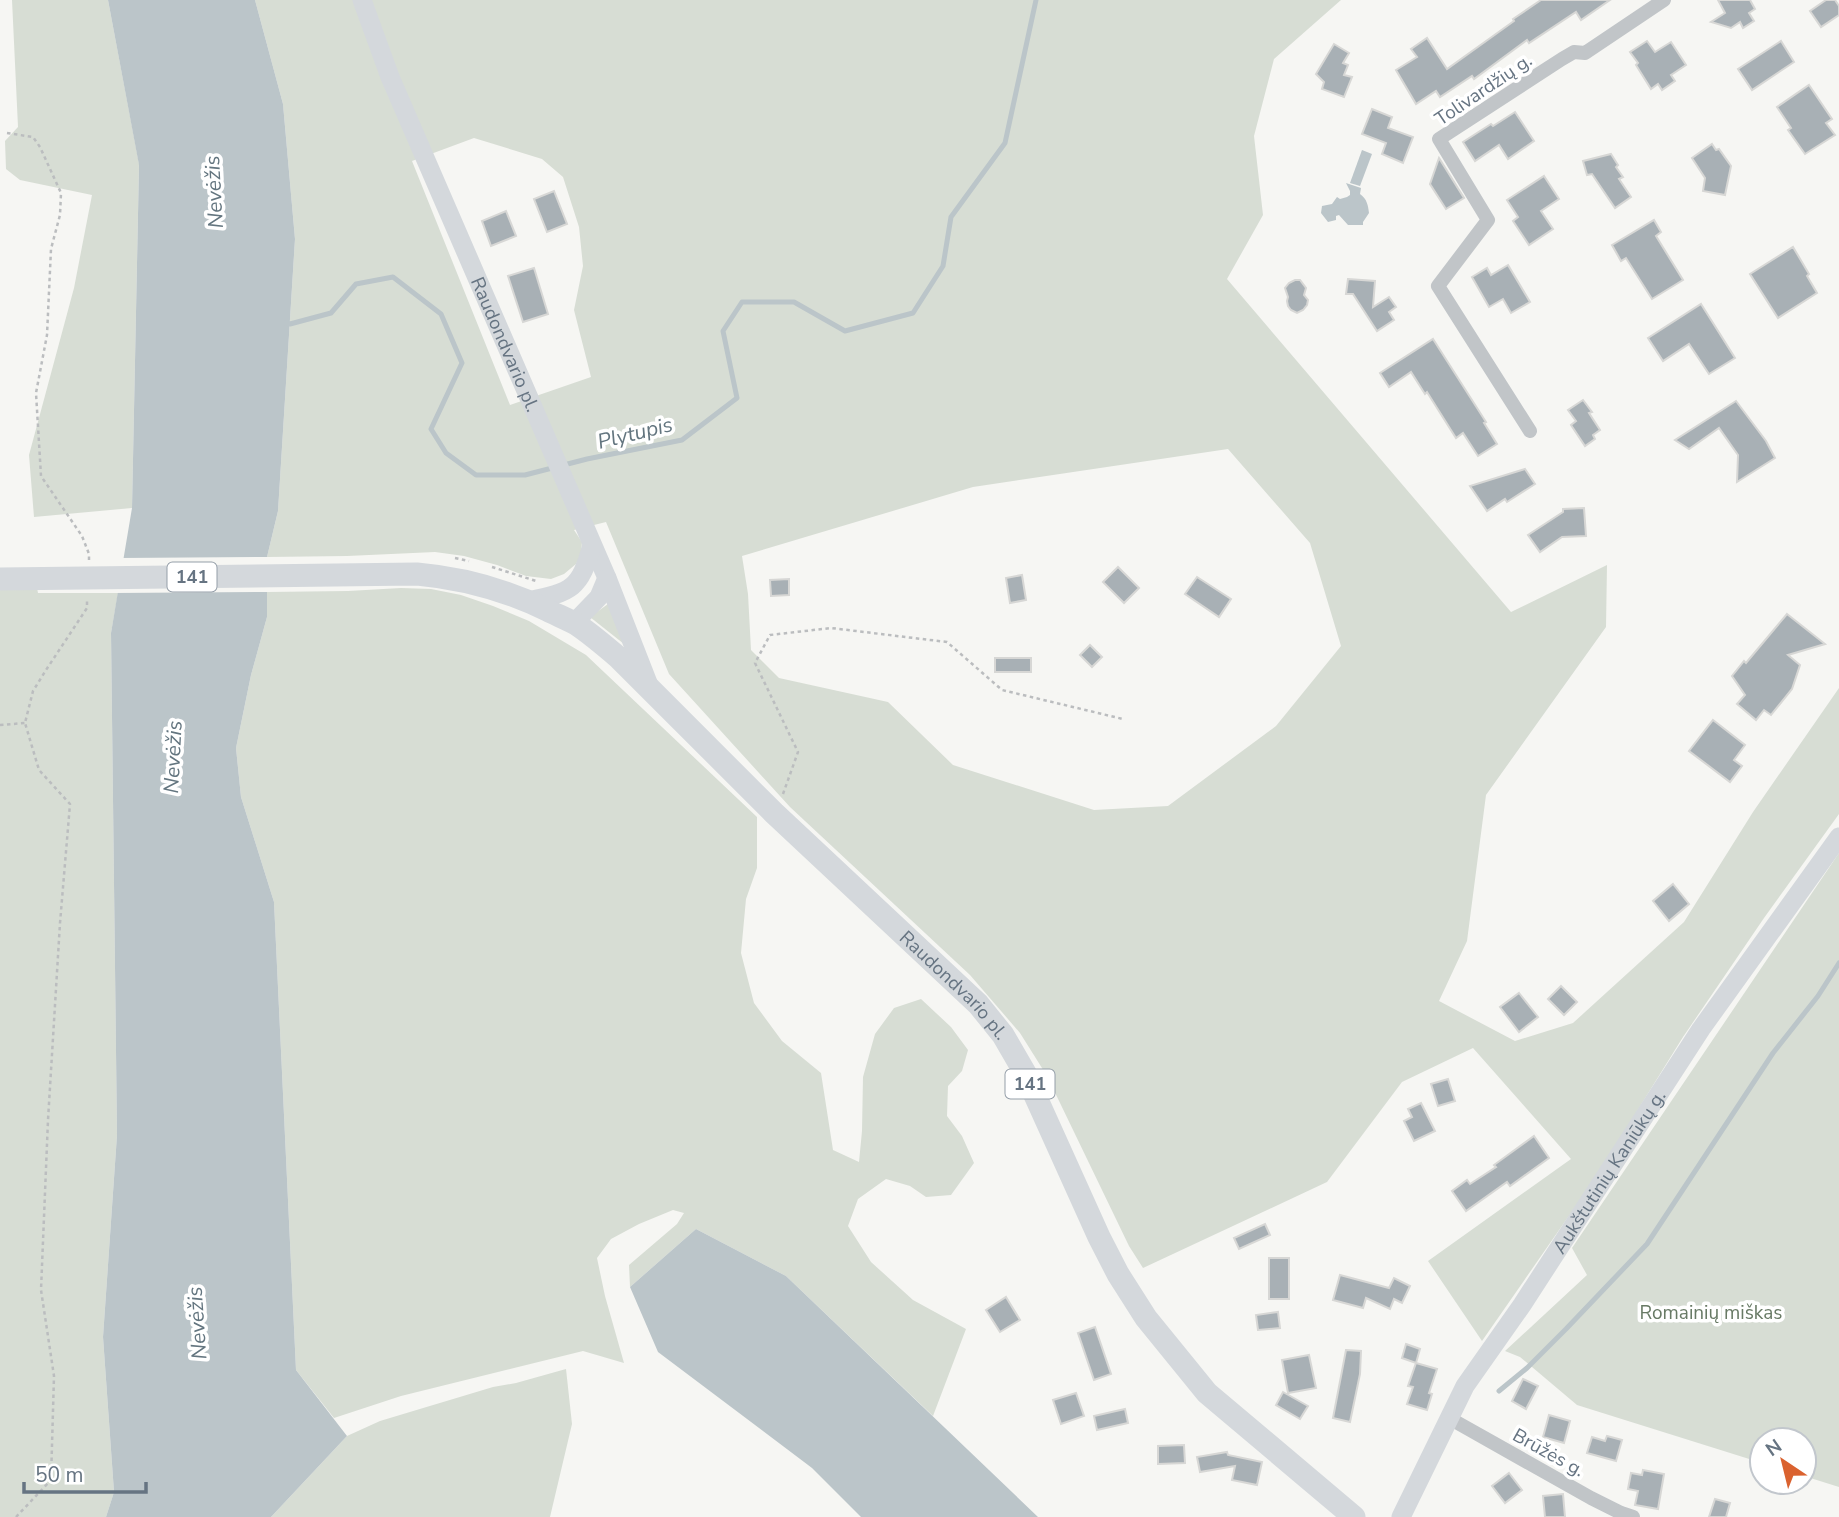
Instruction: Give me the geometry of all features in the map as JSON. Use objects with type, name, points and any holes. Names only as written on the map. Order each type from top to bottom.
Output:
[{"type":"main road","name":"Raudondvario pl.","points":[[362,0],[390,76],[607,578],[650,689]]},
{"type":"main road","points":[[528,601],[553,596],[572,588],[585,572],[592,545]]},
{"type":"main road","name":"141","points":[[0,579],[416,574],[444,576],[528,601],[574,623]]},
{"type":"main road","points":[[574,623],[599,597],[607,578]]},
{"type":"main road","points":[[572,588],[570,601],[574,623]]},
{"type":"main road","name":"Raudondvario pl.","points":[[574,623],[619,658],[775,813],[978,1004],[1003,1035],[1025,1073],[1098,1237],[1146,1318],[1207,1393],[1354,1517]]},
{"type":"main road","name":"Aukštutinių Kaniūkų g.","points":[[1401,1517],[1465,1386],[1522,1306],[1701,1029],[1839,837]]},
{"type":"street","name":"Tolivardžių g.","points":[[1530,431],[1438,286],[1488,220],[1439,139],[1562,59],[1574,52],[1585,53],[1664,0]]},
{"type":"street","name":"Brūžės g.","points":[[1449,1418],[1591,1497],[1633,1517]]},
{"type":"path","points":[[7,133],[33,137],[61,193],[60,215],[51,249],[47,335],[36,393],[41,476],[82,536],[89,554],[88,567]]},
{"type":"path","points":[[16,1517],[51,1480],[54,1376],[41,1290],[48,1107],[69,804],[39,770],[25,723],[33,691],[87,608],[87,594]]},
{"type":"path","points":[[775,813],[798,752],[755,663],[770,635],[831,628],[947,642],[1002,690],[1123,719]]},
{"type":"path","points":[[0,725],[25,723]]},
{"type":"green space","points":[[12,0],[108,0],[139,164],[132,508],[34,517],[29,455],[74,288],[92,195],[20,180],[6,169],[5,141],[18,127]]},
{"type":"green space","points":[[255,0],[1341,0],[1274,59],[1254,136],[1263,215],[1227,279],[1511,612],[1607,565],[1606,627],[1486,795],[1467,941],[1439,1001],[1515,1041],[1573,1023],[1684,922],[1753,812],[1839,688],[1839,814],[1683,1037],[1598,1174],[1482,1341],[1428,1261],[1571,1159],[1473,1048],[1402,1082],[1327,1182],[1143,1268],[1129,1246],[1047,1076],[1020,1033],[970,975],[790,807],[669,674],[606,522],[574,530],[582,542],[581,555],[576,564],[564,574],[551,579],[526,576],[464,556],[435,552],[267,557],[278,511],[295,239],[283,104]],"holes":[[[474,138],[542,159],[563,177],[579,227],[583,266],[574,310],[591,377],[510,405],[412,161]],[[1228,449],[1310,543],[1341,646],[1276,726],[1168,806],[1094,810],[953,765],[888,702],[779,678],[751,650],[748,594],[742,556],[973,487]]]},
{"type":"green space","points":[[37,588],[38,593],[118,593],[111,633],[117,1135],[103,1337],[114,1492],[106,1517],[0,1517],[0,590]]},
{"type":"green space","points":[[431,589],[461,595],[493,606],[529,621],[586,655],[757,817],[757,868],[746,899],[741,953],[754,1003],[782,1041],[821,1073],[833,1150],[859,1162],[863,1077],[875,1034],[894,1008],[921,999],[951,1027],[968,1050],[962,1071],[948,1086],[947,1116],[962,1136],[974,1163],[951,1195],[926,1197],[910,1186],[886,1179],[858,1199],[848,1226],[871,1262],[913,1300],[966,1329],[933,1416],[786,1276],[696,1229],[630,1287],[629,1265],[677,1224],[684,1213],[673,1210],[611,1239],[597,1258],[624,1363],[583,1351],[401,1396],[334,1418],[296,1370],[274,902],[241,797],[236,748],[251,675],[267,617],[267,592]]},
{"type":"green space","points":[[608,604],[624,644],[590,617]]},
{"type":"green space","name":"Romainių miškas","points":[[1839,853],[1839,1487],[1818,1480],[1818,1426],[1748,1426],[1748,1459],[1577,1405],[1520,1357],[1505,1351],[1587,1275],[1572,1248]]},
{"type":"green space","points":[[566,1369],[572,1424],[550,1517],[271,1517],[347,1436],[380,1421],[493,1387]]},
{"type":"water","name":"Nevėžis","points":[[108,0],[255,0],[283,104],[295,239],[278,511],[267,557],[267,617],[251,675],[236,748],[241,797],[274,902],[296,1370],[347,1436],[271,1517],[106,1517],[114,1492],[103,1337],[117,1135],[111,633],[132,508],[139,165]]},
{"type":"water","points":[[1362,150],[1372,154],[1360,186],[1350,183]]},
{"type":"water","points":[[1346,183],[1361,188],[1360,194],[1367,202],[1369,213],[1363,225],[1348,225],[1339,215],[1336,220],[1328,222],[1321,213],[1322,206],[1332,204],[1337,197],[1340,199],[1350,195]]},
{"type":"water","points":[[696,1229],[786,1276],[1038,1517],[861,1517],[812,1468],[658,1352],[630,1287]]},
{"type":"pier","points":[[271,557],[270,592],[114,593],[120,558]]},
{"type":"building","points":[[1541,0],[1610,0],[1581,20],[1576,12],[1529,43],[1527,40],[1474,79],[1472,76],[1440,97],[1436,91],[1416,104],[1396,70],[1417,57],[1411,49],[1427,38],[1447,69]]},
{"type":"building","points":[[1718,0],[1750,0],[1755,9],[1749,13],[1754,21],[1743,28],[1740,22],[1731,28],[1711,22],[1725,13]]},
{"type":"building","points":[[1826,0],[1835,0],[1839,6],[1839,15],[1821,27],[1810,11]]},
{"type":"building","points":[[1647,41],[1655,52],[1671,42],[1686,65],[1671,75],[1675,81],[1662,90],[1658,84],[1651,89],[1630,52]]},
{"type":"building","points":[[1781,41],[1794,62],[1752,90],[1738,69]]},
{"type":"building","points":[[1334,44],[1349,53],[1343,63],[1348,65],[1344,75],[1352,77],[1344,97],[1322,89],[1324,82],[1316,74]]},
{"type":"building","points":[[1809,85],[1832,119],[1826,123],[1835,135],[1805,154],[1788,130],[1791,128],[1777,107]]},
{"type":"building","points":[[1372,109],[1392,117],[1388,128],[1413,137],[1403,163],[1382,154],[1386,143],[1362,134]]},
{"type":"building","points":[[1515,112],[1534,141],[1508,159],[1499,145],[1475,161],[1463,142]]},
{"type":"building","points":[[1712,144],[1731,166],[1725,195],[1703,191],[1705,178],[1692,158]]},
{"type":"building","points":[[1611,154],[1623,177],[1619,179],[1631,197],[1615,208],[1592,174],[1587,175],[1583,161]]},
{"type":"building","points":[[1439,158],[1464,198],[1446,209],[1430,184]]},
{"type":"building","points":[[1544,176],[1559,199],[1541,211],[1553,229],[1529,245],[1513,221],[1518,217],[1507,200]]},
{"type":"building","points":[[554,191],[567,224],[547,232],[534,199]]},
{"type":"building","points":[[506,211],[516,236],[491,246],[482,221]]},
{"type":"building","points":[[1654,220],[1661,232],[1656,236],[1683,280],[1652,299],[1626,258],[1621,261],[1612,245]]},
{"type":"building","points":[[1793,247],[1817,293],[1778,318],[1750,274]]},
{"type":"building","points":[[1508,265],[1530,302],[1511,313],[1503,299],[1489,307],[1472,277],[1487,268],[1491,275]]},
{"type":"building","points":[[534,268],[548,314],[523,322],[508,276]]},
{"type":"building","points":[[1348,279],[1375,281],[1373,307],[1389,297],[1396,307],[1389,312],[1394,320],[1377,331],[1353,294],[1346,294]]},
{"type":"building","points":[[1295,280],[1300,280],[1306,288],[1304,295],[1308,300],[1303,310],[1297,313],[1288,306],[1285,288]]},
{"type":"building","points":[[1701,304],[1735,358],[1709,374],[1689,344],[1663,361],[1648,338]]},
{"type":"building","points":[[1433,339],[1497,444],[1478,456],[1463,433],[1456,438],[1411,372],[1389,387],[1380,373]]},
{"type":"building","points":[[1583,400],[1600,430],[1593,435],[1595,439],[1585,446],[1571,425],[1576,421],[1568,410]]},
{"type":"building","points":[[1736,401],[1766,441],[1775,458],[1737,482],[1738,455],[1719,428],[1689,449],[1675,440]]},
{"type":"building","points":[[1525,469],[1535,484],[1487,511],[1470,486]]},
{"type":"building","points":[[1584,508],[1586,536],[1562,537],[1540,552],[1528,535],[1563,512],[1563,509]]},
{"type":"building","points":[[1118,567],[1139,588],[1124,603],[1103,582]]},
{"type":"building","points":[[1022,575],[1026,600],[1010,603],[1006,578]]},
{"type":"building","points":[[1197,577],[1231,599],[1219,617],[1185,594]]},
{"type":"building","points":[[789,579],[789,595],[771,596],[770,580]]},
{"type":"building","points":[[1787,614],[1825,644],[1788,655],[1800,665],[1792,689],[1771,715],[1764,710],[1756,720],[1737,704],[1745,695],[1732,676]]},
{"type":"building","points":[[1090,645],[1102,657],[1092,667],[1080,655]]},
{"type":"building","points":[[995,658],[1031,658],[1031,672],[995,672]]},
{"type":"building","points":[[1713,720],[1745,745],[1734,760],[1742,766],[1730,782],[1689,751]]},
{"type":"building","points":[[1673,884],[1689,904],[1669,921],[1653,901]]},
{"type":"building","points":[[1561,986],[1577,1002],[1564,1015],[1548,999]]},
{"type":"building","points":[[1519,993],[1538,1017],[1519,1032],[1500,1007]]},
{"type":"building","points":[[1448,1079],[1455,1101],[1438,1106],[1431,1084]]},
{"type":"building","points":[[1421,1103],[1435,1131],[1414,1141],[1404,1121],[1412,1117],[1408,1109]]},
{"type":"building","points":[[1534,1136],[1549,1158],[1510,1186],[1507,1182],[1466,1211],[1452,1191],[1467,1180],[1470,1184],[1496,1167],[1494,1165]]},
{"type":"building","points":[[1265,1224],[1270,1235],[1239,1249],[1234,1238]]},
{"type":"building","points":[[1269,1258],[1289,1258],[1289,1299],[1269,1299]]},
{"type":"building","points":[[1340,1275],[1389,1288],[1394,1278],[1410,1286],[1402,1303],[1394,1299],[1390,1309],[1366,1298],[1363,1308],[1333,1300]]},
{"type":"building","points":[[1006,1297],[1020,1320],[1000,1332],[986,1310]]},
{"type":"building","points":[[1278,1312],[1280,1328],[1258,1330],[1256,1315]]},
{"type":"building","points":[[1095,1327],[1111,1374],[1094,1380],[1078,1333]]},
{"type":"building","points":[[1406,1344],[1420,1349],[1416,1363],[1402,1358]]},
{"type":"building","points":[[1346,1350],[1361,1351],[1360,1374],[1350,1422],[1333,1418]]},
{"type":"building","points":[[1309,1355],[1316,1388],[1288,1393],[1282,1360]]},
{"type":"building","points":[[1416,1363],[1437,1369],[1427,1410],[1407,1404],[1413,1387],[1408,1386]]},
{"type":"building","points":[[1523,1379],[1538,1386],[1526,1409],[1512,1401]]},
{"type":"building","points":[[1283,1392],[1308,1406],[1300,1419],[1276,1405]]},
{"type":"building","points":[[1076,1393],[1084,1416],[1061,1424],[1053,1400]]},
{"type":"building","points":[[1125,1409],[1128,1423],[1097,1430],[1094,1416]]},
{"type":"building","points":[[1549,1415],[1570,1421],[1564,1443],[1543,1437]]},
{"type":"building","points":[[1607,1436],[1622,1440],[1616,1461],[1587,1453],[1592,1437],[1605,1441]]},
{"type":"building","points":[[1184,1445],[1185,1463],[1158,1464],[1158,1446]]},
{"type":"building","points":[[1227,1452],[1228,1455],[1262,1462],[1257,1485],[1232,1480],[1235,1466],[1200,1472],[1197,1457]]},
{"type":"building","points":[[1643,1470],[1664,1474],[1658,1509],[1635,1505],[1638,1491],[1628,1489],[1631,1473],[1642,1475]]},
{"type":"building","points":[[1509,1473],[1522,1490],[1505,1503],[1492,1486]]},
{"type":"building","points":[[1563,1494],[1565,1517],[1545,1517],[1543,1496]]},
{"type":"building","points":[[1715,1499],[1730,1503],[1726,1517],[1709,1517]]},
{"type":"waterway","name":"Plytupis","points":[[286,323],[331,313],[356,284],[393,277],[441,314],[462,363],[431,429],[446,453],[476,475],[525,475],[587,459],[682,440],[737,398],[723,331],[742,302],[794,302],[845,331],[913,313],[943,266],[951,217],[1005,143],[1036,0]]},
{"type":"waterway","points":[[1499,1391],[1527,1368],[1647,1244],[1773,1053],[1818,996],[1839,963]]}]
